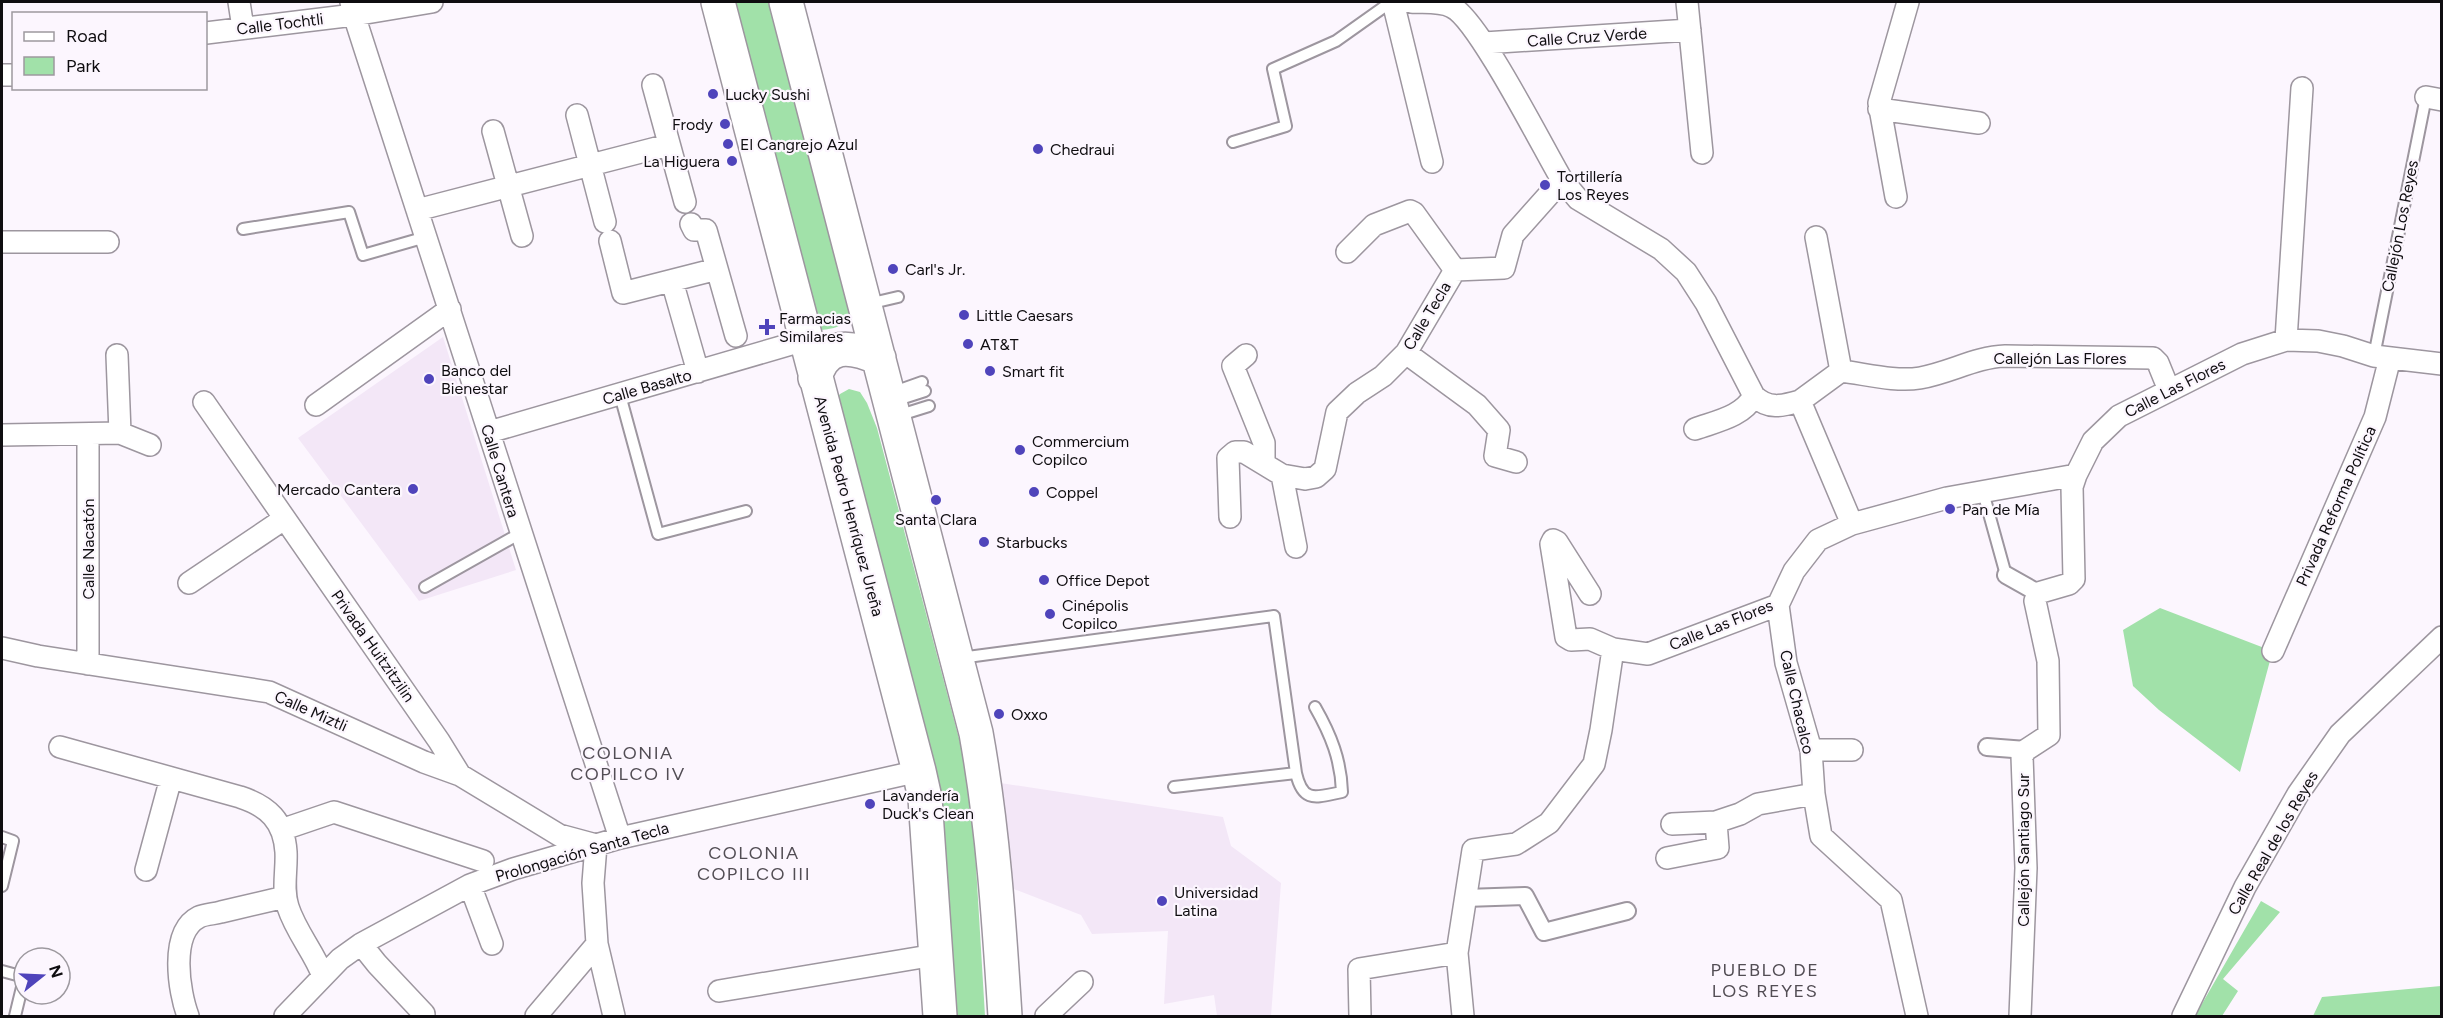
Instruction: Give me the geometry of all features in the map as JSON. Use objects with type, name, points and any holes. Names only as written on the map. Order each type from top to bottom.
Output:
[{"type":"main road","name":"Avenida Pedro Henríquez Ureña","points":[[718,2],[925,798],[939,1017]]},
{"type":"main road","points":[[786,2],[976,733],[995,860],[1005,1017]]},
{"type":"main road","points":[[805,340],[835,337],[842,334],[855,323],[865,305]]},
{"type":"main road","points":[[815,378],[825,357],[838,350],[853,348],[879,358]]},
{"type":"street","points":[[239,2],[243,28]]},
{"type":"street","name":"Calle Tochtli","points":[[207,33],[352,8],[432,2]]},
{"type":"street","points":[[1392,2],[1432,162]]},
{"type":"street","points":[[1411,2],[1452,7],[1462,13],[1484,43],[1562,180],[1578,199],[1661,249],[1686,272],[1706,303],[1754,396],[1764,405],[1780,407],[1800,401],[1841,371],[1816,237]]},
{"type":"street","points":[[1687,2],[1702,153]]},
{"type":"street","points":[[1896,197],[1879,109],[1908,2]]},
{"type":"street","name":"Calle Cantera","points":[[352,8],[450,309],[519,534],[620,837]]},
{"type":"street","name":"Calle Cruz Verde","points":[[1484,43],[1690,30]]},
{"type":"street","points":[[653,85],[685,202]]},
{"type":"street","points":[[2286,339],[2302,88]]},
{"type":"street","points":[[1879,109],[1978,123]]},
{"type":"street","points":[[577,115],[623,293],[717,269]]},
{"type":"street","points":[[493,131],[522,236]]},
{"type":"street","points":[[417,210],[668,145]]},
{"type":"street","name":"Calle Tecla","points":[[1230,517],[1228,458],[1235,452],[1244,452],[1282,475],[1305,479],[1316,477],[1325,469],[1337,412],[1357,393],[1383,376],[1406,353],[1455,270],[1504,268],[1513,234],[1562,180]]},
{"type":"street","points":[[1347,252],[1374,225],[1410,211],[1414,213],[1455,270]]},
{"type":"street","points":[[691,224],[694,230],[704,228],[706,230],[736,336]]},
{"type":"street","points":[[2,242],[108,242]]},
{"type":"street","points":[[672,282],[698,372]]},
{"type":"street","points":[[316,405],[450,309]]},
{"type":"street","name":"Calle Las Flores","points":[[1590,594],[1557,542],[1553,540],[1551,544],[1566,637],[1571,640],[1590,639],[1613,649],[1648,654],[1778,605],[1794,571],[1818,540],[1852,524],[1947,498],[2076,474],[2093,441],[2119,416],[2242,354],[2286,339],[2343,346],[2382,357],[2442,364]]},
{"type":"street","name":"Calle Basalto","points":[[489,432],[805,340]]},
{"type":"street","points":[[1406,353],[1477,405],[1499,430],[1495,456],[1516,462]]},
{"type":"street","points":[[117,355],[120,433]]},
{"type":"street","points":[[1246,355],[1233,366],[1264,443],[1264,464]]},
{"type":"street","name":"Callejón Las Flores","points":[[1841,371],[1908,379],[1921,378],[1992,356],[2153,358],[2158,363],[2169,390]]},
{"type":"street","name":"Privada Reforma Política","points":[[2272,651],[2375,417],[2382,357]]},
{"type":"street","points":[[1695,429],[1740,412],[1748,406],[1754,396]]},
{"type":"street","points":[[1800,401],[1852,524]]},
{"type":"street","name":"Privada Huitzitzilin","points":[[204,402],[460,775]]},
{"type":"street","points":[[2,435],[120,433],[150,445]]},
{"type":"street","name":"Calle Nacatón","points":[[88,435],[88,664]]},
{"type":"street","points":[[2006,575],[2038,593],[2069,584],[2074,579],[2072,487],[2076,474]]},
{"type":"street","points":[[1282,475],[1296,547]]},
{"type":"street","points":[[189,583],[284,519]]},
{"type":"street","name":"Callejón Santiago Sur","points":[[2020,1017],[2026,868],[2022,756],[2026,750],[2049,735],[2049,661],[2036,601],[2038,593]]},
{"type":"street","name":"Calle Chacalco","points":[[1778,605],[1786,663],[1811,750],[1814,794],[1821,836],[1892,900],[1917,1017]]},
{"type":"street","name":"Calle Real de los Reyes","points":[[2183,1017],[2245,887],[2298,794],[2340,734],[2442,637]]},
{"type":"street","name":"Calle Miztli","points":[[2,648],[88,664],[269,692],[424,762],[460,775],[559,835],[596,845]]},
{"type":"street","points":[[1463,1017],[1457,954],[1473,850],[1516,844],[1549,823],[1594,764],[1613,649]]},
{"type":"street","points":[[60,747],[258,802],[271,813],[281,830],[286,852],[285,897],[289,911],[316,957],[323,976]]},
{"type":"street","points":[[1987,747],[2026,750]]},
{"type":"street","points":[[1811,750],[1852,750]]},
{"type":"street","name":"Prolongación Santa Tecla","points":[[285,1017],[340,959],[361,944],[470,885],[513,869],[620,837],[919,771]]},
{"type":"street","points":[[147,870],[171,778]]},
{"type":"street","points":[[1672,824],[1716,822],[1740,814],[1758,804],[1814,794]]},
{"type":"street","points":[[281,830],[334,812],[483,861]]},
{"type":"street","points":[[1667,858],[1718,848],[1716,822]]},
{"type":"street","points":[[596,845],[593,883],[597,944],[614,1017]]},
{"type":"street","points":[[470,885],[492,944]]},
{"type":"street","points":[[1465,898],[1526,896],[1544,932],[1627,911]]},
{"type":"street","points":[[188,1017],[178,973],[186,928],[198,917],[285,897]]},
{"type":"street","points":[[361,944],[376,964],[424,1014]]},
{"type":"street","points":[[536,1017],[597,944]]},
{"type":"street","points":[[1360,1017],[1359,969],[1457,954]]},
{"type":"street","points":[[719,991],[935,955]]},
{"type":"street","points":[[1046,1017],[1082,982]]},
{"type":"lane","points":[[1233,142],[1286,126],[1273,69],[1336,41],[1392,2]]},
{"type":"lane","name":"Callejón Los Reyes","points":[[2382,357],[2434,98]]},
{"type":"lane","points":[[243,229],[349,212],[363,255],[426,237]]},
{"type":"lane","points":[[865,305],[898,297]]},
{"type":"lane","points":[[891,404],[924,387]]},
{"type":"lane","points":[[620,395],[658,534],[746,511]]},
{"type":"lane","points":[[891,404],[929,406]]},
{"type":"lane","points":[[1983,492],[2006,575]]},
{"type":"lane","points":[[424,587],[519,534]]},
{"type":"lane","points":[[957,658],[1274,616],[1300,788],[1306,794],[1317,796],[1342,792],[1341,766],[1331,735],[1315,707]]},
{"type":"lane","points":[[1174,787],[1296,773]]},
{"type":"lane","points":[[2,837],[13,841],[2,886]]},
{"type":"shaded area","name":"Mercado Cantera","points":[[443,337],[516,570],[419,601],[298,438]]},
{"type":"shaded area","name":"Universidad Latina","points":[[994,782],[1223,817],[1231,846],[1281,883],[1271,1016],[1217,1016],[1214,995],[1164,1004],[1168,931],[1092,934],[1081,915],[1006,886]]},
{"type":"green space","points":[[727,2],[768,2],[851,309],[844,322],[831,329],[820,330]]},
{"type":"green space","points":[[849,389],[860,392],[877,428],[961,746],[973,816],[985,1016],[953,1016],[834,402],[840,394]]},
{"type":"green space","points":[[2160,608],[2267,649],[2271,657],[2240,772],[2159,710],[2133,686],[2123,630]]},
{"type":"green space","points":[[2261,901],[2280,912],[2223,979],[2238,991],[2222,1016],[2195,1016]]},
{"type":"green space","points":[[2441,986],[2441,1016],[2313,1016],[2322,997]]},
{"type":"place","name":"Lucky Sushi","points":[[713,94]]},
{"type":"place","name":"Frody","points":[[725,124]]},
{"type":"place","name":"El Cangrejo Azul","points":[[728,144]]},
{"type":"place","name":"Chedraui","points":[[1038,149]]},
{"type":"place","name":"La Higuera","points":[[732,161]]},
{"type":"place","name":"Tortillería Los Reyes","points":[[1545,185]]},
{"type":"place","name":"Carl's Jr.","points":[[893,269]]},
{"type":"place","name":"Little Caesars","points":[[964,315]]},
{"type":"place","name":"Farmacias Similares","points":[[767,327]]},
{"type":"place","name":"AT&T","points":[[968,344]]},
{"type":"place","name":"Smart fit","points":[[990,371]]},
{"type":"place","name":"Banco del Bienestar","points":[[429,379]]},
{"type":"place","name":"Commercium Copilco","points":[[1020,450]]},
{"type":"place","name":"Mercado Cantera","points":[[413,489]]},
{"type":"place","name":"Coppel","points":[[1034,492]]},
{"type":"place","name":"Santa Clara","points":[[936,500]]},
{"type":"place","name":"Pan de Mía","points":[[1950,509]]},
{"type":"place","name":"Starbucks","points":[[984,542]]},
{"type":"place","name":"Office Depot","points":[[1044,580]]},
{"type":"place","name":"Cinépolis Copilco","points":[[1050,614]]},
{"type":"place","name":"Oxxo","points":[[999,714]]},
{"type":"place","name":"Lavandería Duck's Clean","points":[[870,804]]},
{"type":"place","name":"Universidad Latina","points":[[1162,901]]},
{"type":"district","name":"COLONIA COPILCO IV","points":[[628,763]]},
{"type":"district","name":"COLONIA COPILCO III","points":[[754,863]]},
{"type":"district","name":"PUEBLO DE LOS REYES","points":[[1765,980]]}]
